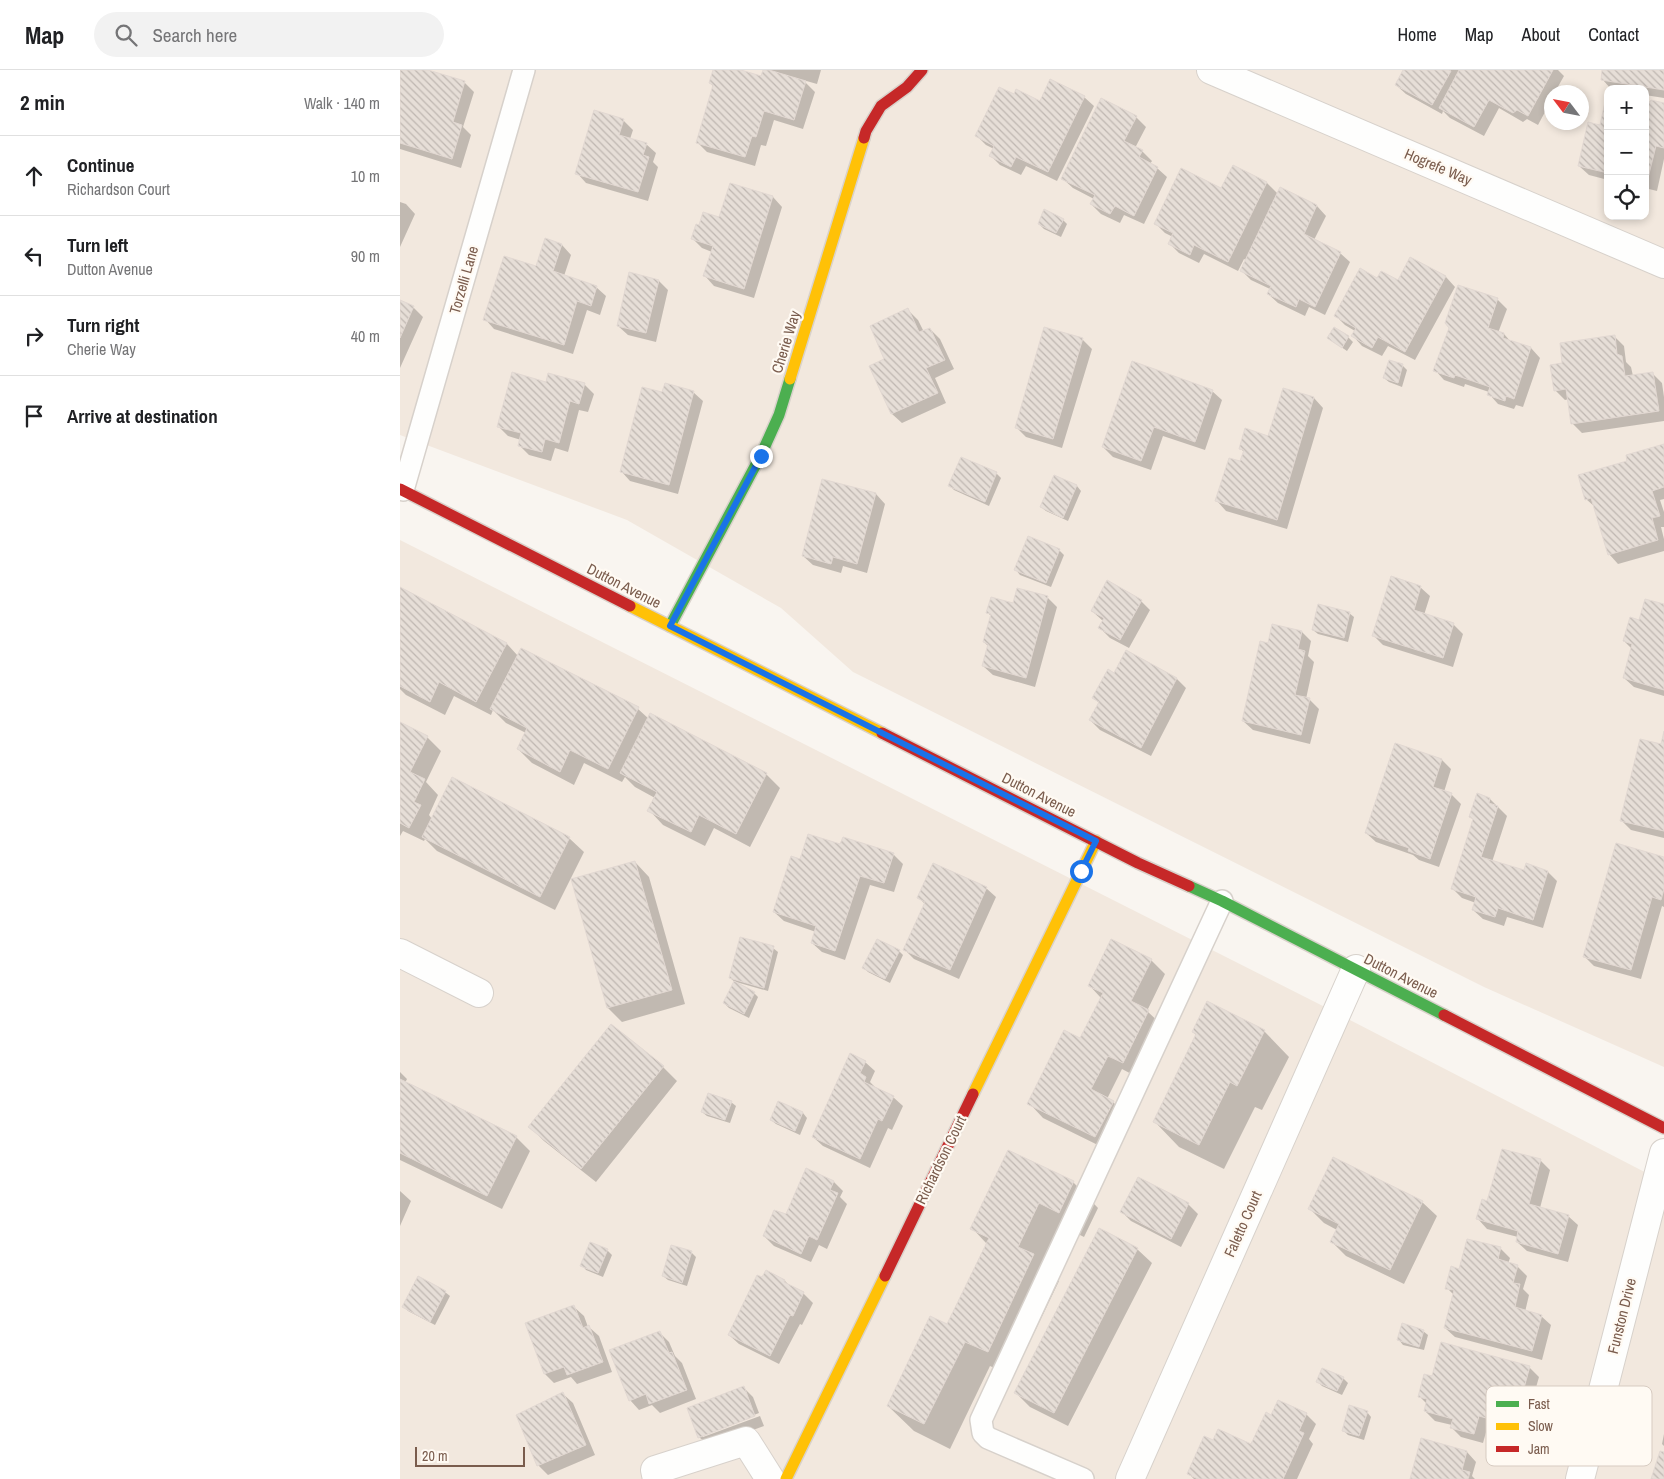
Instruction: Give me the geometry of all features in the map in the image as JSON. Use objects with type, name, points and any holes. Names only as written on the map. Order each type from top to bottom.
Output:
[{"type":"main road","name":"Cherie Way","points":[[670,626],[761,456],[779,416],[866,132],[881,106],[907,87],[922,70]]},
{"type":"main road","name":"Dutton Avenue","points":[[401,489],[1138,863],[1222,901],[1664,1128]]},
{"type":"main road","name":"Richardson Court","points":[[786,1479],[1096,841]]},
{"type":"street","name":"Hogrefe Way","points":[[1211,70],[1664,264]]},
{"type":"street","points":[[400,953],[479,993]]},
{"type":"street","name":"Faletto Court","points":[[1130,1479],[1356,969]]},
{"type":"street","name":"Funston Drive","points":[[1604,1386],[1664,1153]]},
{"type":"street","points":[[658,1479],[655,1470],[746,1441],[770,1479]]},
{"type":"street","name":"Funston Drive","points":[[1580,1479],[1583,1466]]},
{"type":"lane","name":"Torzelli Lane","points":[[401,489],[524,70]]},
{"type":"lane","points":[[1083,1479],[988,1438],[983,1433],[980,1420],[1222,901]]},
{"type":"shaded area","points":[[400,70],[1664,70],[1664,1067],[1484,987],[853,672],[781,608],[627,520],[400,435]]},
{"type":"shaded area","points":[[400,540],[1317,1003],[1664,1182],[1664,1479],[400,1479]]},
{"type":"building","points":[[400,70],[428,70],[465,81],[453,122],[462,125],[452,159],[400,143]]},
{"type":"building","points":[[713,70],[741,70],[761,76],[763,70],[769,70],[806,81],[794,120],[764,111],[756,137],[752,136],[745,157],[696,143],[713,85],[709,83]]},
{"type":"building","points":[[1403,70],[1451,71],[1432,105],[1395,85]]},
{"type":"building","points":[[1459,70],[1553,70],[1528,116],[1517,110],[1513,113],[1489,100],[1474,127],[1439,108]]},
{"type":"building","points":[[1602,70],[1664,70],[1664,90],[1649,88],[1649,85],[1632,85],[1601,80]]},
{"type":"building","points":[[1050,79],[1085,96],[1048,172],[1016,157],[1011,167],[989,156],[994,146],[975,136],[999,87],[1014,94],[1016,89],[1040,101]]},
{"type":"building","points":[[1101,98],[1137,116],[1124,141],[1143,150],[1139,157],[1158,167],[1134,216],[1115,206],[1110,214],[1090,204],[1095,195],[1061,179]]},
{"type":"building","points":[[1651,100],[1664,103],[1664,148],[1656,146],[1649,174],[1649,102]]},
{"type":"building","points":[[1604,107],[1604,172],[1578,166],[1586,130],[1589,130],[1589,122],[1600,125]]},
{"type":"building","points":[[594,110],[624,119],[619,135],[647,143],[643,155],[649,157],[638,192],[575,174]]},
{"type":"building","points":[[1233,165],[1267,182],[1228,262],[1194,245],[1190,255],[1168,244],[1173,233],[1154,224],[1181,168],[1221,188]]},
{"type":"building","points":[[730,183],[773,196],[744,289],[703,276],[713,246],[691,239],[696,224],[699,225],[703,212],[719,217]]},
{"type":"building","points":[[1280,187],[1317,205],[1304,234],[1341,252],[1315,307],[1299,299],[1296,307],[1267,294],[1271,286],[1240,271]]},
{"type":"building","points":[[1044,209],[1064,219],[1056,233],[1038,224]]},
{"type":"building","points":[[545,238],[562,244],[553,271],[597,286],[591,306],[577,301],[564,345],[483,320],[504,256],[536,266]]},
{"type":"building","points":[[1410,257],[1446,276],[1405,352],[1378,337],[1372,348],[1351,336],[1356,328],[1334,316],[1360,268],[1377,278],[1381,271],[1398,280]]},
{"type":"building","points":[[629,272],[659,280],[646,333],[617,326]]},
{"type":"building","points":[[1458,285],[1498,298],[1488,328],[1504,333],[1503,338],[1531,347],[1514,399],[1506,396],[1505,401],[1487,395],[1490,387],[1455,375],[1454,378],[1433,371],[1449,328],[1445,323]]},
{"type":"building","points":[[400,300],[414,306],[400,338]]},
{"type":"building","points":[[908,308],[919,332],[930,328],[945,360],[926,368],[938,393],[891,414],[869,366],[884,359],[870,326]]},
{"type":"building","points":[[1044,327],[1083,338],[1053,439],[1015,428]]},
{"type":"building","points":[[1334,327],[1349,336],[1342,348],[1327,338]]},
{"type":"building","points":[[1615,335],[1617,354],[1622,356],[1625,376],[1653,372],[1659,411],[1571,424],[1566,389],[1554,391],[1550,365],[1562,363],[1560,343]]},
{"type":"building","points":[[1389,360],[1403,364],[1398,383],[1383,378]]},
{"type":"building","points":[[1132,361],[1213,390],[1195,442],[1154,427],[1141,461],[1102,447]]},
{"type":"building","points":[[512,372],[546,382],[548,373],[585,383],[579,404],[570,401],[559,443],[545,439],[542,452],[518,446],[521,433],[497,427]]},
{"type":"building","points":[[665,383],[694,391],[669,485],[620,472],[642,387],[662,392]]},
{"type":"building","points":[[1283,388],[1314,397],[1277,520],[1215,501],[1229,458],[1240,461],[1244,450],[1239,449],[1245,428],[1268,436]]},
{"type":"building","points":[[1664,444],[1664,487],[1652,491],[1660,516],[1652,518],[1658,540],[1608,555],[1591,498],[1585,500],[1578,475],[1627,461],[1626,455]]},
{"type":"building","points":[[961,457],[997,472],[985,502],[948,486]]},
{"type":"building","points":[[1054,475],[1077,485],[1063,518],[1040,507]]},
{"type":"building","points":[[822,479],[876,493],[857,564],[833,557],[831,564],[802,556]]},
{"type":"building","points":[[1028,536],[1060,549],[1046,583],[1014,570]]},
{"type":"building","points":[[1391,576],[1421,586],[1414,610],[1454,623],[1443,658],[1372,636]]},
{"type":"building","points":[[1107,580],[1142,600],[1120,640],[1098,628],[1104,618],[1091,611]]},
{"type":"building","points":[[400,587],[507,643],[476,702],[439,682],[430,702],[400,686]]},
{"type":"building","points":[[1017,588],[1048,596],[1026,678],[982,666],[988,644],[983,642],[991,614],[986,613],[991,597],[1013,603]]},
{"type":"building","points":[[1645,599],[1664,604],[1664,690],[1623,678],[1632,644],[1623,641],[1630,617],[1639,620]]},
{"type":"building","points":[[1318,604],[1350,612],[1344,638],[1312,630]]},
{"type":"building","points":[[1272,624],[1302,631],[1298,649],[1305,651],[1295,695],[1310,698],[1301,735],[1242,721],[1260,641],[1268,643]]},
{"type":"building","points":[[521,648],[639,707],[608,769],[570,750],[560,772],[517,749],[527,728],[490,709]]},
{"type":"building","points":[[1126,650],[1177,678],[1141,748],[1089,720],[1099,702],[1092,698],[1108,669],[1114,673]]},
{"type":"building","points":[[650,713],[767,773],[736,834],[699,815],[691,832],[647,811],[657,792],[620,773]]},
{"type":"building","points":[[400,722],[428,736],[410,772],[425,779],[414,802],[421,805],[409,828],[400,823]]},
{"type":"building","points":[[1664,731],[1664,831],[1620,821],[1640,739],[1661,744]]},
{"type":"building","points":[[1395,743],[1442,759],[1433,787],[1452,793],[1430,859],[1408,851],[1409,848],[1365,833]]},
{"type":"building","points":[[452,777],[570,837],[540,897],[422,837]]},
{"type":"building","points":[[1477,793],[1490,798],[1489,803],[1498,806],[1481,857],[1524,870],[1526,863],[1548,871],[1533,920],[1498,908],[1495,917],[1472,910],[1476,897],[1451,889],[1473,819],[1469,817]]},
{"type":"building","points":[[808,834],[840,844],[843,837],[894,853],[884,883],[860,876],[835,951],[811,943],[816,926],[773,912],[791,856],[800,859]]},
{"type":"building","points":[[1616,843],[1664,857],[1664,889],[1661,900],[1652,897],[1631,970],[1583,957]]},
{"type":"building","points":[[635,861],[672,990],[607,1008],[571,879]]},
{"type":"building","points":[[933,863],[987,887],[950,970],[903,950],[925,902],[917,898]]},
{"type":"building","points":[[740,937],[774,946],[764,988],[729,978]]},
{"type":"building","points":[[877,939],[900,950],[885,979],[862,968]]},
{"type":"building","points":[[1111,939],[1152,959],[1131,1001],[1149,1010],[1123,1063],[1108,1056],[1091,1089],[1114,1101],[1095,1137],[1027,1104],[1064,1030],[1080,1038],[1103,993],[1088,986]]},
{"type":"building","points":[[734,981],[755,992],[744,1014],[723,1003]]},
{"type":"building","points":[[1207,1001],[1265,1030],[1237,1086],[1230,1082],[1199,1145],[1153,1122],[1196,1034],[1192,1032]]},
{"type":"building","points":[[611,1024],[664,1066],[581,1169],[528,1127]]},
{"type":"building","points":[[850,1053],[866,1061],[860,1073],[866,1077],[864,1082],[894,1096],[882,1121],[878,1119],[860,1159],[812,1137]]},
{"type":"building","points":[[400,1079],[517,1136],[487,1196],[400,1153]]},
{"type":"building","points":[[708,1093],[732,1101],[725,1120],[701,1112]]},
{"type":"building","points":[[778,1101],[803,1112],[795,1131],[770,1120]]},
{"type":"building","points":[[1502,1149],[1541,1159],[1529,1204],[1569,1215],[1558,1254],[1516,1242],[1518,1231],[1476,1219],[1482,1199],[1487,1201]]},
{"type":"building","points":[[1008,1150],[1074,1181],[1059,1213],[1039,1203],[1018,1247],[1034,1254],[988,1352],[965,1342],[924,1424],[887,1406],[930,1316],[947,1324],[989,1238],[970,1229]]},
{"type":"building","points":[[1333,1157],[1423,1201],[1390,1270],[1330,1242],[1339,1224],[1308,1209]]},
{"type":"building","points":[[806,1168],[834,1181],[830,1190],[838,1193],[817,1240],[809,1236],[801,1254],[763,1236],[774,1210],[786,1214]]},
{"type":"building","points":[[1138,1177],[1189,1203],[1171,1239],[1120,1212]]},
{"type":"building","points":[[1099,1228],[1138,1248],[1054,1413],[1014,1393]]},
{"type":"building","points":[[1467,1239],[1501,1247],[1498,1259],[1518,1265],[1513,1283],[1520,1284],[1515,1307],[1542,1315],[1532,1351],[1444,1328],[1454,1290],[1445,1289],[1451,1266],[1459,1269]]},
{"type":"building","points":[[590,1242],[608,1249],[598,1273],[580,1266]]},
{"type":"building","points":[[671,1245],[692,1251],[682,1283],[662,1276]]},
{"type":"building","points":[[766,1270],[804,1292],[793,1316],[790,1315],[770,1356],[728,1335],[757,1275],[762,1277]]},
{"type":"building","points":[[418,1276],[446,1291],[430,1322],[402,1307]]},
{"type":"building","points":[[574,1305],[583,1328],[589,1325],[603,1362],[567,1375],[564,1367],[544,1374],[525,1323]]},
{"type":"building","points":[[1402,1323],[1424,1330],[1419,1347],[1397,1340]]},
{"type":"building","points":[[660,1331],[669,1353],[672,1352],[687,1390],[649,1404],[646,1394],[629,1401],[609,1350]]},
{"type":"building","points":[[1441,1342],[1530,1366],[1525,1386],[1486,1386],[1486,1418],[1479,1416],[1474,1434],[1450,1428],[1453,1419],[1424,1411],[1427,1399],[1418,1397],[1424,1374],[1432,1376]]},
{"type":"building","points":[[1322,1368],[1344,1377],[1337,1391],[1316,1382]]},
{"type":"building","points":[[744,1386],[755,1416],[698,1438],[687,1408]]},
{"type":"building","points":[[563,1392],[586,1445],[537,1466],[516,1415]]},
{"type":"building","points":[[1278,1400],[1307,1413],[1299,1431],[1304,1433],[1283,1479],[1198,1479],[1187,1474],[1204,1436],[1213,1440],[1218,1429],[1251,1444],[1266,1412],[1271,1415]]},
{"type":"building","points":[[1349,1405],[1368,1411],[1359,1436],[1342,1431]]},
{"type":"building","points":[[1421,1438],[1467,1451],[1462,1470],[1470,1472],[1468,1479],[1410,1479]]},
{"type":"building","points":[[1660,1451],[1664,1452],[1664,1479],[1651,1479]]},
{"type":"traffic: fast","points":[[670,626],[761,455],[779,415],[790,379]]},
{"type":"traffic: fast","points":[[1189,886],[1222,901],[1444,1015]]},
{"type":"traffic: slow","points":[[790,379],[864,138]]},
{"type":"traffic: slow","points":[[630,606],[882,733]]},
{"type":"traffic: slow","points":[[973,1094],[1096,841]]},
{"type":"traffic: slow","points":[[786,1479],[885,1276]]},
{"type":"traffic: jam","points":[[864,138],[866,131],[881,106],[907,87],[922,70]]},
{"type":"traffic: jam","points":[[400,489],[630,606]]},
{"type":"traffic: jam","points":[[882,733],[1138,863],[1189,886]]},
{"type":"traffic: jam","points":[[1444,1015],[1664,1128]]},
{"type":"traffic: jam","points":[[885,1276],[973,1094]]},
{"type":"route","points":[[761,456],[670,626],[1096,841],[1081,871]]}]
